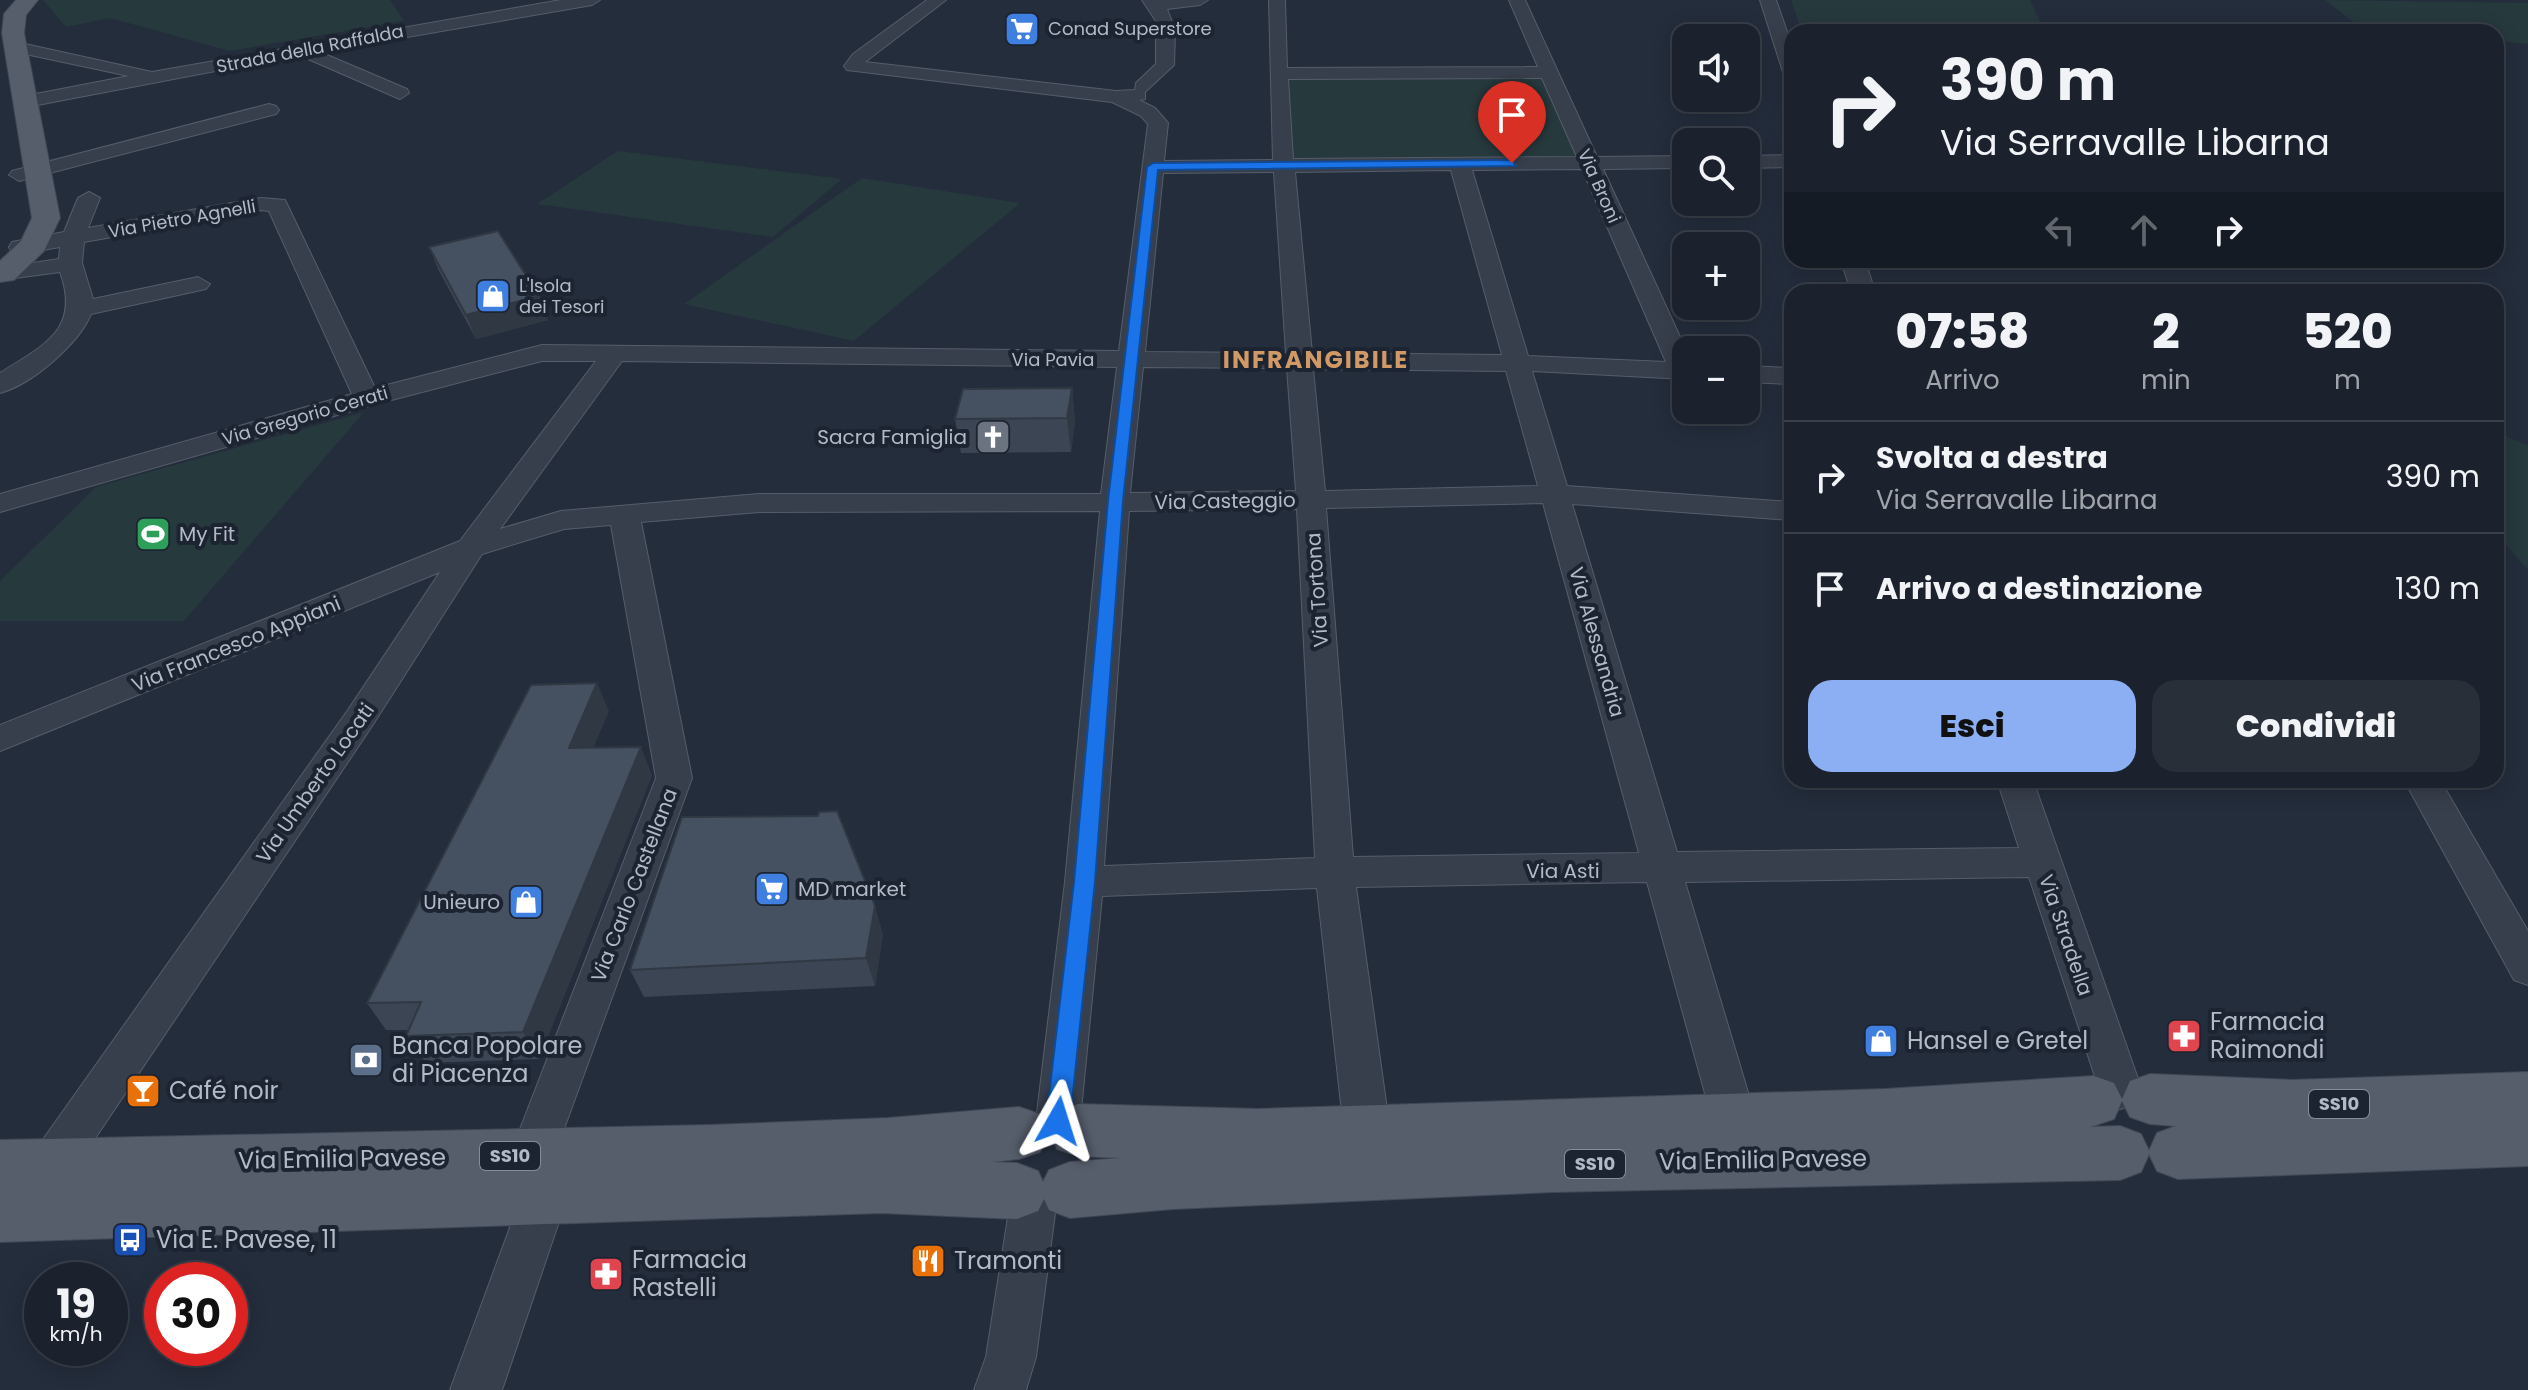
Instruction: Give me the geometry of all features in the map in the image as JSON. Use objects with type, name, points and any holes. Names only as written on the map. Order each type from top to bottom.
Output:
[{"type":"main road","points":[[0,4],[25,0]]},
{"type":"main road","points":[[25,0],[13,22],[6,59],[15,100],[27,101],[29,173]]},
{"type":"main road","points":[[0,69],[29,173],[46,218],[1,276]]},
{"type":"main road","points":[[2120,1153],[2095,1128],[2091,1109],[2121,1097],[2175,1124],[2179,1134],[2178,1152]]},
{"type":"main road","name":"Via Emilia Pavese","points":[[18,1190],[539,1175],[1051,1128],[1175,1135],[1367,1131],[1885,1115],[2121,1097],[2292,1106],[2528,1097]]},
{"type":"main road","points":[[1051,1128],[1088,1145],[1088,1164],[1040,1193],[1005,1173],[1004,1162],[1011,1142],[1051,1128]]},
{"type":"main road","name":"Via Emilia Pavese","points":[[539,1175],[1040,1193],[1189,1180],[1553,1165],[2120,1153],[2155,1164],[2173,1158],[2178,1152],[2528,1139]]},
{"type":"street","name":"Strada della Raffalda","points":[[27,101],[301,50],[424,20],[592,0]]},
{"type":"street","points":[[938,0],[859,58],[853,66],[1070,91],[1127,94],[1159,73],[1165,65],[1166,23],[1154,2],[1200,0]]},
{"type":"street","name":"Via Tortona","points":[[1277,0],[1279,74],[1335,872],[1367,1131]]},
{"type":"street","name":"Via Broni","points":[[1517,0],[1672,345]]},
{"type":"street","points":[[1768,0],[1784,48]]},
{"type":"street","points":[[301,50],[400,93]]},
{"type":"street","points":[[8,51],[160,77]]},
{"type":"street","points":[[1279,74],[1549,72]]},
{"type":"street","points":[[1051,1128],[1084,882],[1115,501],[1158,123],[1127,94]]},
{"type":"street","points":[[29,173],[269,110]]},
{"type":"street","points":[[1760,162],[1784,161]]},
{"type":"street","points":[[1153,167],[1672,162]]},
{"type":"street","name":"Via Alessandria","points":[[1460,164],[1734,1119]]},
{"type":"street","points":[[0,385],[65,336],[80,309],[78,284],[70,264],[74,239],[89,198]]},
{"type":"street","name":"Via Pietro Agnelli","points":[[27,246],[261,204],[277,205],[367,398]]},
{"type":"street","points":[[1,276],[70,264]]},
{"type":"street","points":[[80,309],[198,284]]},
{"type":"street","name":"Via Gregorio Cerati","points":[[0,503],[367,398],[542,353],[613,356]]},
{"type":"street","name":"Via Pavia","points":[[613,356],[1518,363],[1672,370]]},
{"type":"street","name":"Via Umberto Locati","points":[[18,1190],[372,700],[471,548],[613,356]]},
{"type":"street","points":[[1760,375],[1784,376]]},
{"type":"street","name":"Via Casteggio","points":[[471,548],[561,520],[759,503],[1311,500],[1554,494],[1784,510]]},
{"type":"street","name":"Via Carlo Castellana","points":[[476,1390],[539,1175],[674,778],[624,513]]},
{"type":"street","name":"Via Francesco Appiani","points":[[0,739],[471,548]]},
{"type":"street","name":"Via Stradella","points":[[2018,788],[2121,1097]]},
{"type":"street","points":[[2427,788],[2528,968]]},
{"type":"street","name":"Via Asti","points":[[1084,882],[1335,872],[1664,870],[2041,862]]},
{"type":"street","points":[[1000,1390],[1011,1357],[1040,1193]]},
{"type":"green space","points":[[43,0],[390,0],[404,21],[230,51],[110,18],[66,27]]},
{"type":"green space","points":[[1791,0],[2030,0],[2041,24],[1799,24]]},
{"type":"green space","points":[[2325,0],[2528,3],[2528,44],[2504,42],[2504,24],[2356,24]]},
{"type":"green space","points":[[1544,75],[1580,160],[1292,163],[1285,77]]},
{"type":"green space","points":[[618,151],[842,179],[773,237],[537,204]]},
{"type":"green space","points":[[862,178],[1020,203],[854,341],[684,304]]},
{"type":"green space","name":"My Fit","points":[[364,412],[184,621],[0,621],[0,581],[96,487]]},
{"type":"green space","points":[[2504,433],[2528,445],[2528,570],[2504,543]]},
{"type":"building","name":"L'Isola dei Tesori","points":[[498,231],[539,296],[466,315],[429,247]]},
{"type":"building","points":[[1072,388],[1067,418],[955,419],[963,389]]},
{"type":"building","name":"Unieuro","points":[[597,683],[569,748],[641,747],[523,1032],[406,1036],[421,1002],[367,1003],[531,685]]},
{"type":"building","name":"MD market","points":[[837,811],[875,906],[866,958],[630,970],[682,817],[818,816],[819,812]]},
{"type":"place","name":"Conad Superstore","points":[[1022,29]]},
{"type":"place","name":"L'Isola dei Tesori","points":[[493,296]]},
{"type":"place","name":"Sacra Famiglia","points":[[993,437]]},
{"type":"place","name":"My Fit","points":[[153,534]]},
{"type":"place","name":"MD market","points":[[772,889]]},
{"type":"place","name":"Unieuro","points":[[526,902]]},
{"type":"place","name":"Farmacia Raimondi","points":[[2184,1036]]},
{"type":"place","name":"Hansel e Gretel","points":[[1881,1041]]},
{"type":"place","name":"Banca Popolare di Piacenza","points":[[366,1060]]},
{"type":"place","name":"Café noir","points":[[143,1091]]},
{"type":"place","name":"Via E. Pavese, 11","points":[[130,1240]]},
{"type":"place","name":"Tramonti","points":[[928,1261]]},
{"type":"place","name":"Farmacia Rastelli","points":[[606,1274]]},
{"type":"district","name":"INFRANGIBILE","points":[[1316,360]]},
{"type":"route","points":[[1058,1121],[1084,882],[1115,501],[1153,167],[1512,163]]}]
